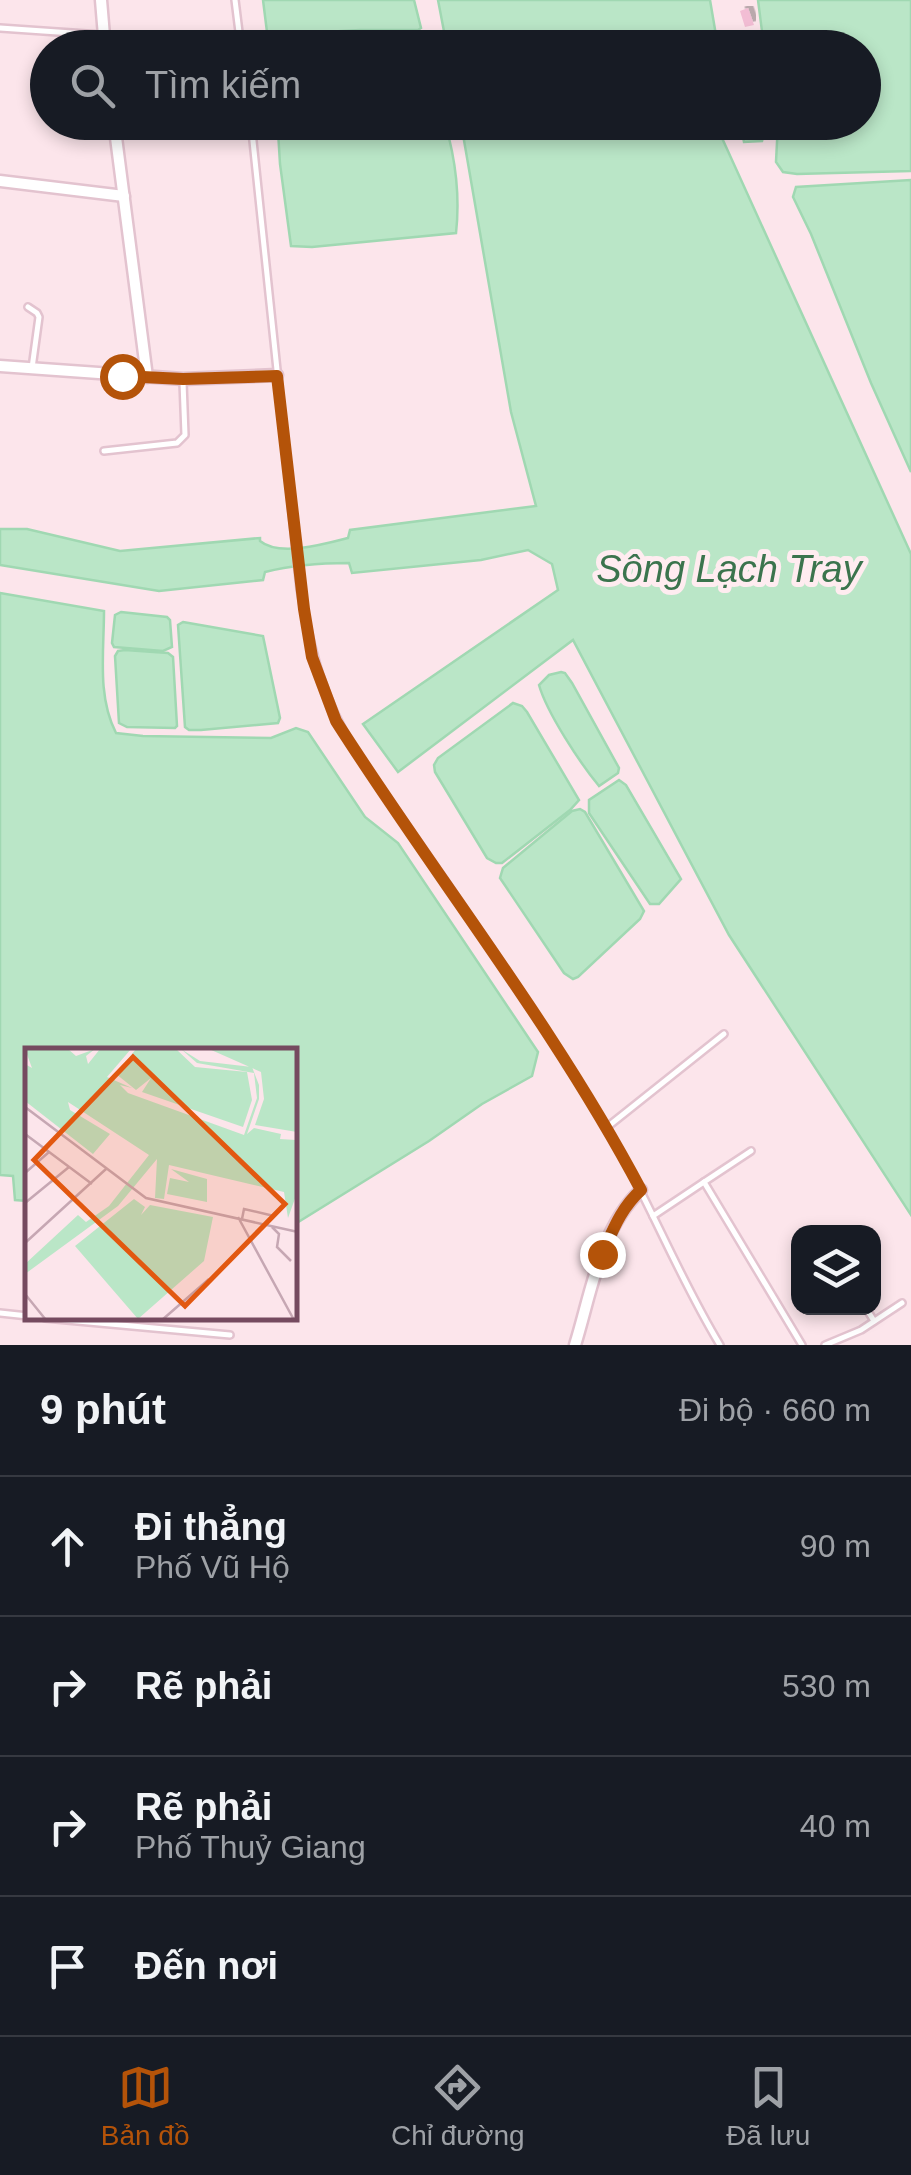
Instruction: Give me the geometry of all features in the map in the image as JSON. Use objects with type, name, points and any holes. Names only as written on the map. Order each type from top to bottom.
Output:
[{"type":"street","points":[[101,0],[104,30]]},
{"type":"street","points":[[116,140],[152,377]]},
{"type":"street","points":[[0,181],[124,196]]},
{"type":"street","points":[[0,366],[182,379],[277,376]]},
{"type":"street","points":[[575,1345],[602,1254],[619,1217],[641,1190]]},
{"type":"lane","points":[[235,0],[239,30]]},
{"type":"lane","points":[[0,28],[30,32]]},
{"type":"lane","points":[[253,140],[300,589],[312,657],[336,721],[544,1026],[641,1190],[720,1345]]},
{"type":"lane","points":[[28,307],[39,317],[32,368]]},
{"type":"lane","points":[[104,451],[183,440],[182,379]]},
{"type":"lane","points":[[606,1128],[724,1034]]},
{"type":"lane","points":[[653,1216],[751,1152]]},
{"type":"lane","points":[[704,1182],[802,1345]]},
{"type":"lane","points":[[826,1345],[848,1337],[902,1302]]},
{"type":"lane","points":[[0,1313],[25,1316]]},
{"type":"lane","points":[[870,1315],[874,1321]]},
{"type":"lane","points":[[67,1320],[230,1335]]},
{"type":"water","points":[[263,0],[414,0],[421,28],[418,30],[267,30]]},
{"type":"water","points":[[438,0],[710,0],[715,30],[444,30]]},
{"type":"water","points":[[758,0],[911,0],[911,171],[783,172],[776,162],[777,140],[881,140],[881,30],[762,30]]},
{"type":"water","points":[[279,140],[450,140],[456,177],[456,233],[291,246]]},
{"type":"water","name":"Sông Lạch Tray","points":[[464,140],[723,140],[911,554],[911,1215],[729,935],[573,640],[398,772],[363,724],[558,590],[552,564],[528,550],[481,560],[352,573],[349,563],[318,564],[265,572],[263,580],[159,591],[0,565],[0,529],[27,529],[120,551],[260,538],[268,546],[290,549],[348,538],[350,530],[536,506],[511,412]]},
{"type":"water","points":[[911,180],[911,472],[793,197],[796,187]]},
{"type":"water","points":[[0,593],[104,611],[104,689],[116,733],[271,738],[296,728],[308,732],[365,817],[398,843],[538,1052],[532,1076],[298,1222],[298,1048],[25,1048],[25,1201],[15,1200],[13,1176],[0,1175]]},
{"type":"water","points":[[121,612],[167,617],[172,647],[163,651],[114,647],[115,615]]},
{"type":"water","points":[[183,622],[263,636],[278,723],[201,730],[185,727],[178,625]]},
{"type":"water","points":[[125,650],[168,653],[173,657],[175,728],[127,727],[119,723],[115,656]]},
{"type":"water","points":[[561,672],[572,683],[619,768],[618,773],[599,786],[565,737],[539,685],[549,675]]},
{"type":"water","points":[[513,703],[527,712],[579,800],[502,863],[496,863],[487,858],[434,765],[438,758]]},
{"type":"water","points":[[619,780],[626,785],[681,879],[659,904],[650,904],[589,813],[589,800]]},
{"type":"water","points":[[580,809],[644,911],[640,919],[573,979],[564,973],[500,878],[503,868],[572,811]]},
{"type":"building","points":[[748,8],[754,25],[745,27],[740,11]]},
{"type":"route","points":[[122,376],[277,376],[300,589],[321,685],[336,721],[355,751],[544,1026],[641,1190],[619,1217],[602,1254]]}]
